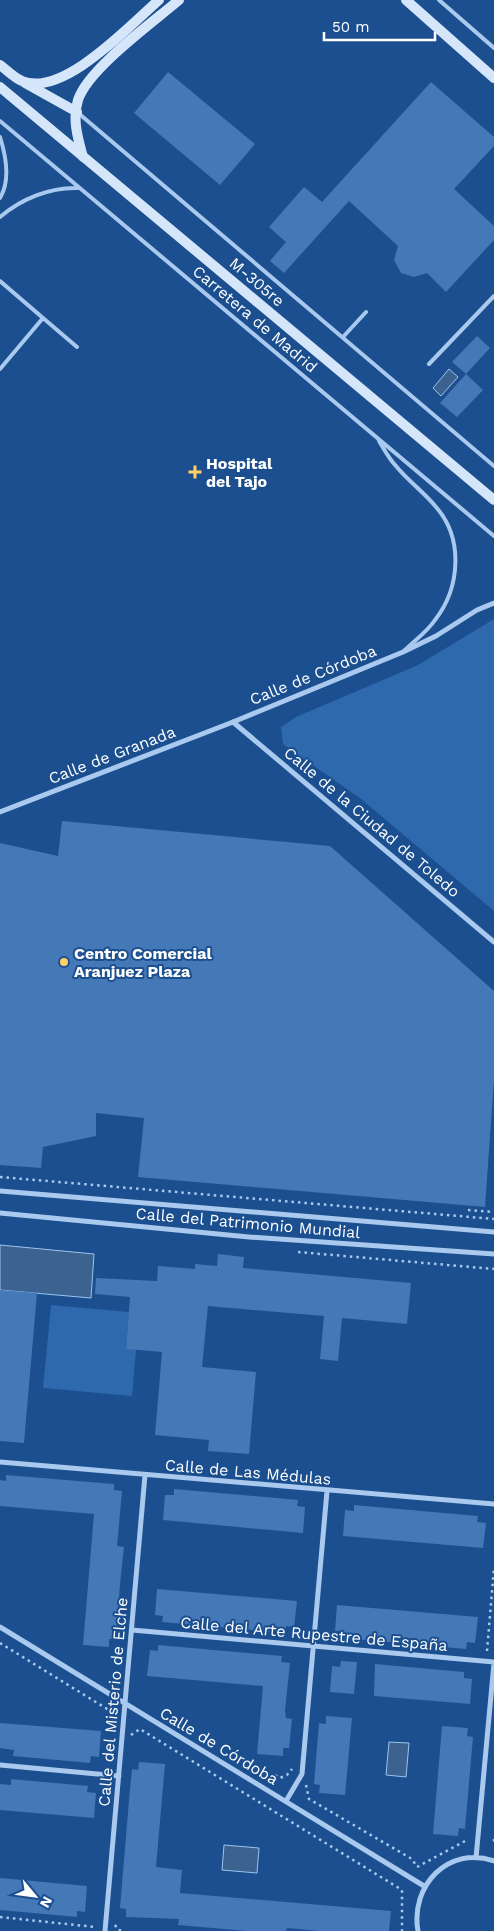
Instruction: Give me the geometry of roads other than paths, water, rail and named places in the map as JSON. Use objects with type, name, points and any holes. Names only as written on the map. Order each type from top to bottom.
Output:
[{"type":"main road","points":[[22,82],[45,84],[65,77],[86,64],[160,0]]},
{"type":"main road","points":[[83,158],[77,131],[77,112],[82,92],[94,74],[179,0]]},
{"type":"main road","points":[[406,0],[494,78]]},
{"type":"main road","points":[[0,66],[22,82],[77,112]]},
{"type":"main road","name":"M-305re","points":[[0,87],[494,500]]},
{"type":"street","name":"Calle de Córdoba","points":[[233,722],[403,652],[436,636],[477,610],[494,603]]},
{"type":"street","name":"Calle de Granada","points":[[0,812],[233,722]]},
{"type":"street","name":"Calle de la Ciudad de Toledo","points":[[233,722],[494,942]]},
{"type":"street","name":"Calle del Patrimonio Mundial","points":[[0,1191],[494,1232]]},
{"type":"street","name":"Calle del Patrimonio Mundial","points":[[0,1213],[250,1237],[494,1254]]},
{"type":"street","name":"Calle de Las Médulas","points":[[0,1462],[494,1504]]},
{"type":"street","name":"Calle del Misterio de Elche","points":[[105,1931],[145,1475]]},
{"type":"street","points":[[286,1801],[302,1774],[327,1491]]},
{"type":"street","name":"Calle de Córdoba","points":[[0,1627],[424,1886]]},
{"type":"street","name":"Calle del Arte Rupestre de España","points":[[132,1630],[494,1662]]},
{"type":"street","points":[[476,1858],[494,1662]]},
{"type":"street","points":[[0,1765],[119,1776]]},
{"type":"street","points":[[418,1931],[418,1903],[424,1886],[444,1866],[462,1859],[476,1858],[494,1861]]},
{"type":"lane","points":[[439,0],[494,48]]},
{"type":"lane","points":[[77,112],[494,466]]},
{"type":"lane","name":"Carretera de Madrid","points":[[0,121],[494,536]]},
{"type":"lane","points":[[0,137],[6,157],[6,176],[0,198]]},
{"type":"lane","points":[[0,217],[12,206],[32,197],[60,189],[78,188]]},
{"type":"lane","points":[[0,281],[77,347]]},
{"type":"lane","points":[[429,364],[494,296]]},
{"type":"lane","points":[[343,337],[366,312]]},
{"type":"lane","points":[[0,369],[43,318]]},
{"type":"lane","name":"Calle de Córdoba","points":[[376,437],[395,466],[443,516],[450,528],[456,557],[452,586],[442,611],[427,630],[403,652]]},
{"type":"place","name":"Hospital del Tajo","points":[[195,472]]},
{"type":"place","name":"Centro Comercial Aranjuez Plaza","points":[[64,962]]}]
